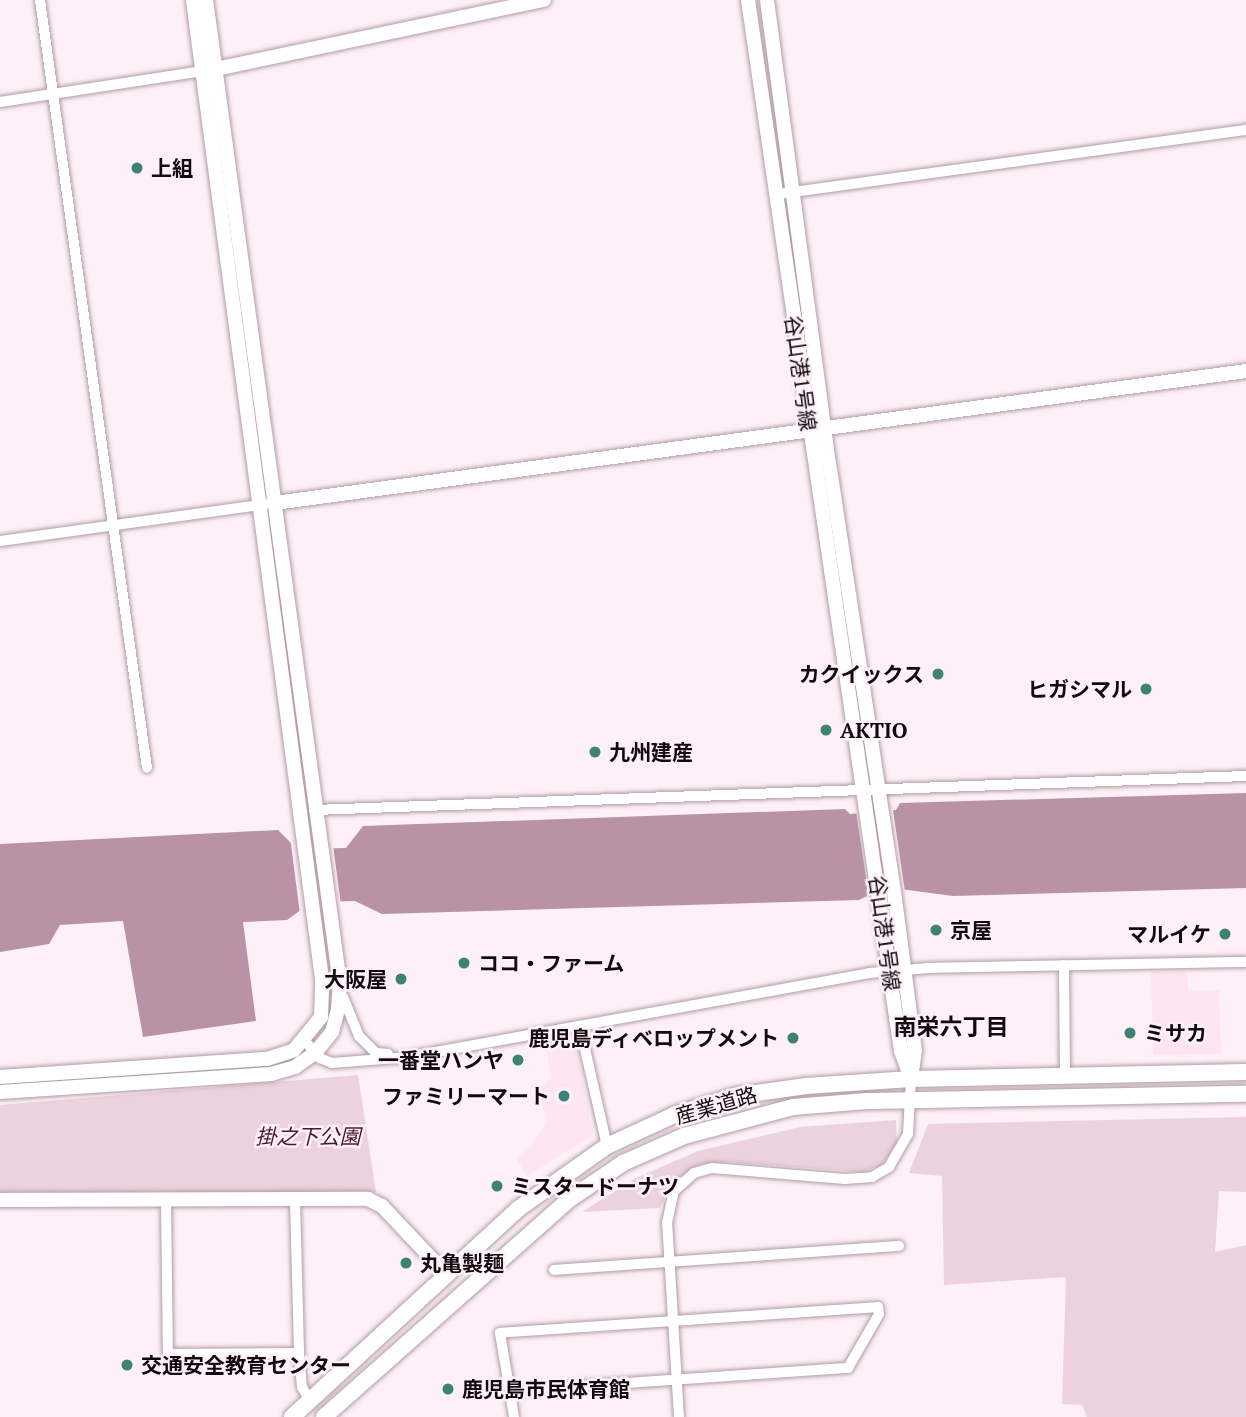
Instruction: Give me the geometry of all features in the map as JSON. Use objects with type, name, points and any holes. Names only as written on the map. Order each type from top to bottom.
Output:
[{"type":"main road","name":"産業道路","points":[[292,1417],[518,1209],[607,1146],[674,1115],[735,1096],[785,1087],[911,1079],[1246,1072]]},
{"type":"main road","name":"産業道路","points":[[324,1417],[514,1244],[623,1163],[684,1136],[746,1117],[793,1107],[911,1099],[1246,1094]]},
{"type":"street","points":[[40,0],[146,768]]},
{"type":"street","points":[[0,1077],[267,1059],[294,1051],[321,1017],[323,1002],[314,918],[310,832],[314,810],[275,503],[210,70],[193,0]]},
{"type":"street","points":[[206,0],[210,70],[259,505],[310,832],[329,917],[344,1006],[362,1041],[376,1053],[408,1058]]},
{"type":"street","points":[[0,102],[210,70],[544,0]]},
{"type":"street","name":"谷山港1号線","points":[[748,0],[785,193],[824,427],[879,789],[874,809]]},
{"type":"street","name":"谷山港1号線","points":[[766,0],[809,430],[864,790],[874,809],[888,899],[897,971],[901,1051],[911,1079]]},
{"type":"street","points":[[785,193],[1246,130]]},
{"type":"street","points":[[0,541],[1246,371]]},
{"type":"street","points":[[314,810],[1246,776]]},
{"type":"street","points":[[304,1041],[315,1053],[332,1063],[408,1058],[897,971],[1246,962]]},
{"type":"street","points":[[1064,965],[1065,1077]]},
{"type":"street","points":[[0,1092],[271,1074],[295,1067],[315,1053],[332,1032],[341,984]]},
{"type":"street","points":[[580,1027],[607,1146]]},
{"type":"street","points":[[679,1417],[668,1206],[684,1179],[704,1169],[725,1167],[845,1180],[872,1177],[889,1167],[902,1148],[912,1118],[911,1079]]},
{"type":"street","points":[[166,1199],[168,1354],[299,1353]]},
{"type":"street","points":[[295,1199],[299,1353],[302,1387],[310,1401]]},
{"type":"street","points":[[0,1200],[376,1201],[446,1274]]},
{"type":"street","points":[[554,1270],[899,1246]]},
{"type":"street","points":[[510,1391],[848,1368],[878,1314],[878,1307],[500,1333],[514,1417]]},
{"type":"shaded area","points":[[1246,793],[1246,888],[953,896],[885,887],[859,900],[382,914],[355,901],[312,902],[287,920],[243,922],[256,1021],[143,1037],[123,921],[60,925],[49,944],[0,952],[0,844],[278,830],[297,849],[346,848],[363,826],[845,809],[850,814],[896,810],[900,803]]},
{"type":"shaded area","points":[[1187,971],[1188,991],[1219,990],[1221,1054],[1153,1055],[1151,972]]},
{"type":"shaded area","points":[[572,1037],[576,1042],[593,1135],[527,1176],[516,1158],[532,1145],[546,1123],[540,1089],[551,1077],[545,1042]]},
{"type":"green space","name":"掛之下公園","points":[[358,1075],[376,1192],[0,1192],[0,1105]]},
{"type":"green space","points":[[1246,1117],[1246,1192],[1219,1191],[1215,1252],[1246,1245],[1246,1417],[1087,1417],[1082,1405],[1062,1404],[1066,1277],[944,1285],[942,1176],[909,1173],[928,1124]]},
{"type":"green space","points":[[896,1120],[897,1143],[881,1165],[863,1172],[726,1162],[700,1164],[673,1181],[660,1208],[582,1212],[636,1178],[698,1151],[800,1127]]},
{"type":"pier","points":[[893,810],[905,892],[886,890],[869,897],[856,811]]},
{"type":"pier","points":[[290,837],[298,846],[333,845],[341,905],[313,905],[300,914]]},
{"type":"place","name":"上組","points":[[137,168]]},
{"type":"place","name":"カクイックス","points":[[938,674]]},
{"type":"place","name":"ヒガシマル","points":[[1146,689]]},
{"type":"place","name":"AKTIO","points":[[826,730]]},
{"type":"place","name":"九州建産","points":[[595,752]]},
{"type":"place","name":"京屋","points":[[936,930]]},
{"type":"place","name":"マルイケ","points":[[1225,934]]},
{"type":"place","name":"ココ・ファーム","points":[[464,963]]},
{"type":"place","name":"大阪屋","points":[[401,979]]},
{"type":"place","name":"ミサカ","points":[[1130,1033]]},
{"type":"place","name":"鹿児島ディベロップメント","points":[[793,1038]]},
{"type":"place","name":"一番堂ハンヤ","points":[[518,1060]]},
{"type":"place","name":"ファミリーマート","points":[[564,1096]]},
{"type":"place","name":"ミスタードーナツ","points":[[497,1186]]},
{"type":"place","name":"丸亀製麺","points":[[406,1263]]},
{"type":"place","name":"交通安全教育センター","points":[[127,1365]]},
{"type":"place","name":"鹿児島市民体育館","points":[[448,1389]]},
{"type":"district","name":"南栄六丁目","points":[[951,1027]]}]
